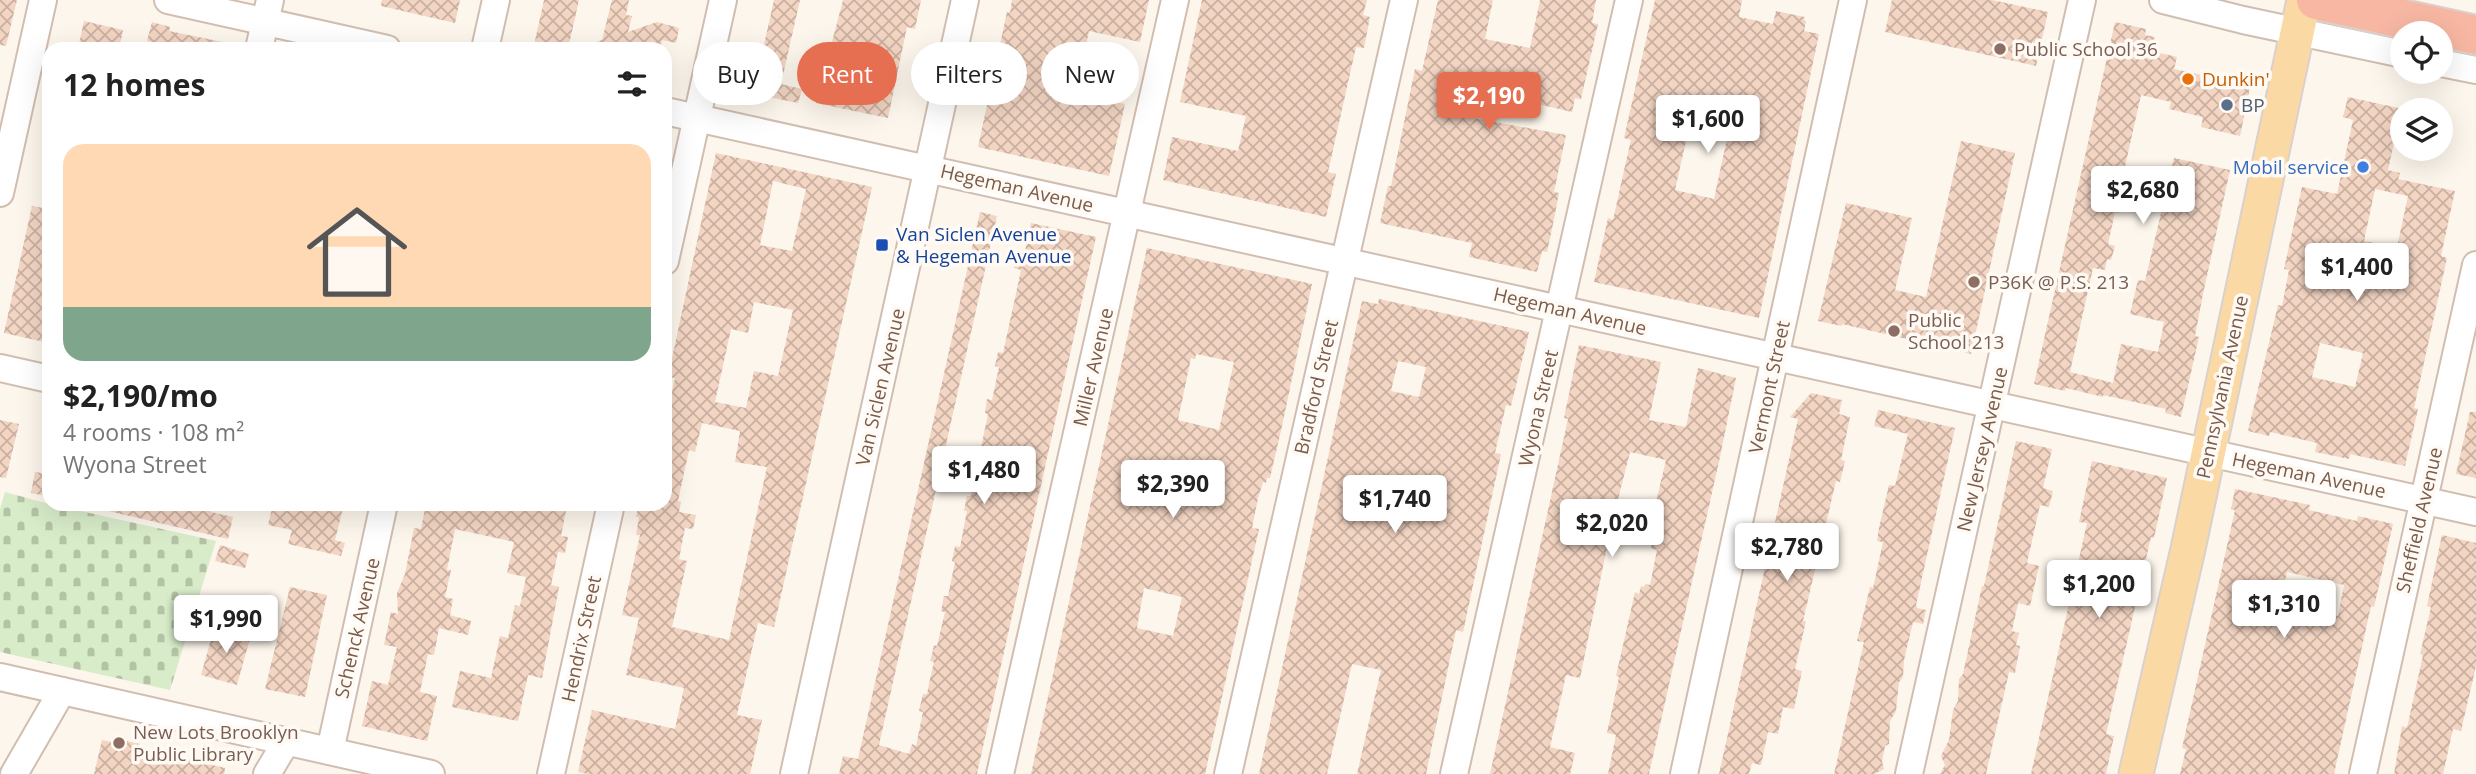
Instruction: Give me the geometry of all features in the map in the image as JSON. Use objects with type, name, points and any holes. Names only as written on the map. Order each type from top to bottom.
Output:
[{"type":"highway","points":[[2306,11],[2476,35]]},
{"type":"main road","name":"Pennsylvania Avenue","points":[[2136,774],[2306,11]]},
{"type":"street","points":[[0,193],[43,0]]},
{"type":"street","points":[[167,0],[268,11],[365,42]]},
{"type":"street","points":[[487,42],[496,0]]},
{"type":"street","points":[[672,230],[723,0]]},
{"type":"street","name":"Van Siclen Avenue","points":[[794,774],[965,0]]},
{"type":"street","name":"Miller Avenue","points":[[1000,774],[1129,213],[1175,0]]},
{"type":"street","name":"Bradford Street","points":[[1228,774],[1404,0]]},
{"type":"street","name":"Wyona Street","points":[[1454,774],[1629,0]]},
{"type":"street","name":"Vermont Street","points":[[1684,774],[1853,0]]},
{"type":"street","name":"New Jersey Avenue","points":[[1909,774],[2082,0]]},
{"type":"street","points":[[2163,0],[2306,11],[2390,48]]},
{"type":"street","points":[[261,42],[268,11]]},
{"type":"street","points":[[2453,65],[2476,70]]},
{"type":"street","name":"Hegeman Avenue","points":[[672,113],[2476,512]]},
{"type":"street","name":"Sheffield Avenue","points":[[2363,774],[2476,265]]},
{"type":"street","points":[[0,368],[42,377]]},
{"type":"street","name":"Schenck Avenue","points":[[330,751],[382,511]]},
{"type":"street","name":"Hendrix Street","points":[[551,774],[609,511]]},
{"type":"street","points":[[0,677],[431,774]]},
{"type":"street","points":[[14,774],[62,691]]},
{"type":"street","points":[[267,774],[286,742]]},
{"type":"green space","points":[[5,492],[42,502],[42,511],[81,511],[216,541],[170,690],[0,652],[0,509]]},
{"type":"building","points":[[0,0],[17,0],[6,46],[0,45]]},
{"type":"building","points":[[382,0],[460,0],[455,23],[381,6]]},
{"type":"building","points":[[544,0],[579,0],[570,42],[535,42]]},
{"type":"building","points":[[612,0],[629,0],[626,15],[632,16],[628,32],[657,22],[679,28],[676,43],[662,40],[596,42],[602,40]]},
{"type":"building","points":[[774,0],[800,0],[783,75],[783,42],[765,42]]},
{"type":"building","points":[[843,0],[921,0],[915,29],[907,27],[897,75],[897,42],[832,42]]},
{"type":"building","points":[[1012,0],[1149,0],[1140,42],[1089,31],[1087,42],[1041,42],[1041,105],[1125,105],[1109,176],[978,147],[987,105],[1027,105],[1027,42],[1001,42],[1007,12],[1010,13]]},
{"type":"building","points":[[1202,0],[1367,0],[1363,15],[1370,17],[1364,48],[1356,47],[1328,172],[1336,174],[1326,217],[1163,180],[1172,137],[1238,151],[1246,116],[1180,102]]},
{"type":"building","points":[[1438,0],[1493,0],[1485,39],[1530,48],[1540,0],[1596,0],[1592,23],[1598,24],[1581,99],[1575,98],[1572,112],[1473,89],[1467,117],[1566,135],[1554,192],[1559,193],[1552,229],[1547,252],[1542,251],[1537,272],[1469,257],[1472,243],[1380,223],[1388,186],[1391,186],[1415,69],[1422,71]]},
{"type":"building","points":[[1655,0],[1742,0],[1739,17],[1773,24],[1776,11],[1805,17],[1804,31],[1819,34],[1759,318],[1594,282],[1608,218],[1613,220],[1631,140],[1624,138]],"holes":[[[1690,123],[1729,129],[1714,199],[1675,190]]]},
{"type":"building","name":"Public School 36","points":[[1892,0],[1992,0],[2048,12],[2036,66],[1885,32]]},
{"type":"building","points":[[84,21],[123,30],[120,42],[80,42]]},
{"type":"building","points":[[152,22],[170,27],[169,31],[223,42],[151,42],[147,41]]},
{"type":"building","points":[[2115,22],[2146,29],[2145,35],[2155,37],[2152,51],[2177,57],[2174,69],[2251,83],[2240,136],[2201,127],[2203,117],[2169,109],[2171,102],[2141,95],[2124,171],[2127,171],[2126,180],[2119,213],[2115,212],[2108,244],[2115,246],[2111,260],[2107,259],[2105,270],[2093,268],[2070,372],[2113,383],[2121,344],[2158,352],[2164,322],[2130,314],[2138,280],[2145,281],[2174,158],[2230,170],[2203,294],[2195,336],[2199,337],[2181,417],[2165,413],[2166,409],[2034,384]]},
{"type":"building","points":[[783,84],[797,88],[797,103],[783,100]]},
{"type":"building","points":[[2348,97],[2390,106],[2388,170],[2400,173],[2398,179],[2455,191],[2441,256],[2447,258],[2414,408],[2418,409],[2405,466],[2350,454],[2349,459],[2315,452],[2317,443],[2270,432],[2269,436],[2248,431],[2278,305],[2282,306],[2289,270],[2284,269],[2302,187],[2337,194],[2353,120],[2343,117]],"holes":[[[2375,189],[2408,196],[2397,247],[2364,241]],[[2320,343],[2363,353],[2355,387],[2312,377]]]},
{"type":"building","points":[[826,105],[891,105],[888,118]]},
{"type":"building","points":[[1961,141],[2015,153],[1971,354],[1842,324],[1818,321],[1846,203],[1912,218],[1895,290],[1926,297]]},
{"type":"building","points":[[716,153],[872,187],[774,627],[758,623],[737,715],[762,720],[750,774],[578,772],[592,710],[675,729],[684,688],[626,675],[639,618],[622,615],[640,535],[636,535],[637,511],[672,511],[672,392],[675,378],[672,378],[672,358]],"holes":[[[773,181],[806,189],[792,251],[760,245]],[[754,302],[793,310],[778,376],[754,371],[746,408],[715,402],[731,329],[748,333]],[[702,423],[740,431],[735,462],[767,467],[729,640],[672,627],[687,561],[679,559],[685,528],[693,529],[696,515],[679,512],[681,502],[678,501],[689,450],[695,452]]]},
{"type":"building","points":[[32,206],[42,208],[42,341],[4,333]]},
{"type":"building","points":[[980,212],[997,216],[879,745],[909,754],[912,744],[916,746],[923,712],[919,711],[923,694],[927,694],[934,662],[930,661],[934,645],[937,646],[945,612],[941,611],[944,596],[948,596],[955,562],[952,561],[955,546],[960,547],[967,496],[971,496],[978,462],[974,461],[978,448],[981,448],[988,414],[985,413],[987,399],[992,400],[999,367],[995,366],[998,352],[1003,353],[1021,270],[1014,268],[1016,254],[1024,256],[1031,223],[1096,237],[977,774],[839,774],[843,756],[858,759]]},
{"type":"building","points":[[1147,248],[1312,284],[1270,478],[1267,478],[1266,483],[1263,482],[1258,498],[1252,528],[1259,529],[1205,774],[1031,774]],"holes":[[[1196,354],[1234,362],[1219,430],[1178,420],[1191,358],[1195,359]],[[1144,588],[1182,597],[1173,636],[1137,628]]]},
{"type":"building","points":[[1379,299],[1529,332],[1511,406],[1506,405],[1495,453],[1501,454],[1463,632],[1456,630],[1426,774],[1357,774],[1381,670],[1352,664],[1327,774],[1259,774],[1362,301],[1378,304]],"holes":[[[1398,361],[1426,367],[1419,397],[1391,391]]]},
{"type":"building","points":[[1579,345],[1661,362],[1649,420],[1686,427],[1698,368],[1736,378],[1720,457],[1649,774],[1608,774],[1616,735],[1607,733],[1619,677],[1616,676],[1635,592],[1639,594],[1641,586],[1650,585],[1657,550],[1651,548],[1656,524],[1651,523],[1666,460],[1630,452],[1612,523],[1580,678],[1566,675],[1550,747],[1575,753],[1570,774],[1490,774],[1568,419],[1564,418]]},
{"type":"building","points":[[1811,393],[1842,400],[1839,414],[1850,417],[1841,460],[1845,461],[1840,482],[1836,481],[1803,621],[1806,621],[1795,669],[1802,671],[1794,709],[1783,707],[1778,734],[1768,732],[1761,765],[1752,763],[1749,774],[1719,774],[1798,419],[1790,417]]},
{"type":"building","points":[[1878,410],[1955,428],[1916,605],[1917,608],[1926,610],[1923,624],[1913,622],[1903,677],[1899,682],[1896,711],[1890,721],[1889,744],[1885,746],[1882,761],[1884,769],[1874,774],[1834,774],[1864,642],[1857,641],[1883,542],[1877,541],[1879,528],[1889,485],[1895,486],[1908,434],[1874,426]]},
{"type":"building","points":[[2470,412],[2476,412],[2476,478],[2456,474]]},
{"type":"building","points":[[0,420],[19,424],[6,478],[0,477]]},
{"type":"building","points":[[2016,441],[2052,449],[2043,488],[2053,491],[2049,507],[2040,505],[2027,563],[2039,566],[2030,606],[2018,603],[2012,631],[2019,633],[2016,645],[2020,646],[2015,673],[2009,672],[1986,774],[1940,774],[1945,765],[1941,756],[1949,740],[1953,710],[1958,701],[1959,679],[1963,674]]},
{"type":"building","points":[[2092,461],[2167,478],[2106,734],[2114,736],[2106,774],[2031,774],[2087,523],[2079,522]]},
{"type":"building","points":[[35,472],[42,473],[42,495],[31,493]]},
{"type":"building","points":[[2235,489],[2310,505],[2309,510],[2357,521],[2358,516],[2393,524],[2374,607],[2371,606],[2334,774],[2180,774],[2186,749],[2182,748],[2235,510],[2231,509]],"holes":[[[2287,572],[2344,585],[2338,616],[2280,603]]]},
{"type":"building","points":[[108,511],[211,511],[233,517],[228,539]]},
{"type":"building","points":[[271,511],[342,511],[335,540],[345,543],[341,556],[288,544],[292,530],[268,525]]},
{"type":"building","points":[[425,511],[566,511],[561,536],[568,537],[565,553],[558,552],[551,585],[559,587],[542,678],[528,675],[518,721],[452,707],[460,671],[491,678],[500,636],[508,638],[515,605],[520,606],[526,577],[507,573],[514,542],[455,529],[445,597],[453,599],[450,615],[471,621],[468,635],[439,628],[434,655],[428,654],[420,692],[437,696],[427,741],[362,726],[372,681],[388,685],[397,647],[384,645],[391,612],[398,614],[397,593],[405,574],[414,528],[421,529]]},
{"type":"building","points":[[2442,535],[2476,543],[2476,666],[2461,731],[2453,729],[2443,774],[2394,774],[2402,726],[2407,728],[2423,655],[2420,654],[2431,607],[2427,606]]},
{"type":"building","points":[[220,545],[249,554],[245,568],[215,561]]},
{"type":"building","points":[[290,587],[327,595],[305,697],[265,689]]},
{"type":"building","points":[[215,625],[251,635],[237,685],[201,675]]},
{"type":"building","points":[[113,738],[140,744],[139,748],[225,768],[224,774],[94,774],[102,740],[112,742]]},
{"type":"place","name":"Public School 36","points":[[2000,49]]},
{"type":"place","name":"Dunkin'","points":[[2188,79]]},
{"type":"place","name":"BP","points":[[2227,105]]},
{"type":"place","name":"Mobil service","points":[[2363,167]]},
{"type":"place","name":"Van Siclen Avenue & Hegeman Avenue","points":[[882,245]]},
{"type":"place","name":"P36K @ P.S. 213","points":[[1974,282]]},
{"type":"place","name":"Public School 213","points":[[1894,331]]},
{"type":"place","name":"New Lots Brooklyn Public Library","points":[[119,743]]}]
